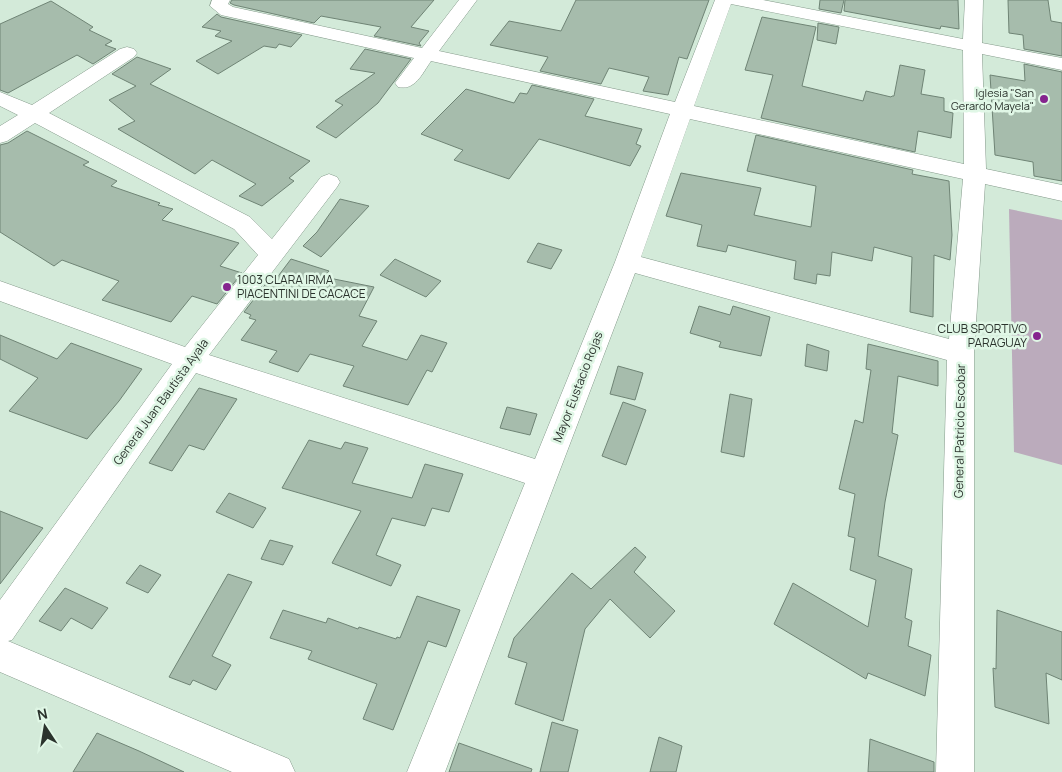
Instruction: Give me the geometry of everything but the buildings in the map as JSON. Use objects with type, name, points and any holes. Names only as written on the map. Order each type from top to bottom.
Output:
[{"type":"street","points":[[405,83],[468,0]]},
{"type":"street","name":"Mayor Eustacio Rojas","points":[[426,772],[627,262],[724,0]]},
{"type":"street","points":[[736,0],[1062,64]]},
{"type":"street","name":"General Patricio Escobar","points":[[955,772],[961,353],[975,174],[972,47],[974,0]]},
{"type":"street","points":[[221,1],[221,9],[227,11],[1062,193]]},
{"type":"street","points":[[0,136],[127,53]]},
{"type":"street","points":[[0,98],[35,114],[124,163],[242,223],[257,237],[272,256]]},
{"type":"street","name":"General Juan Bautista Ayala","points":[[0,628],[190,360],[329,182]]},
{"type":"street","points":[[627,262],[961,353]]},
{"type":"street","points":[[0,291],[190,360],[544,476]]},
{"type":"street","points":[[0,655],[276,772]]},
{"type":"shaded area","name":"CLUB SPORTIVO PARAGUAY","points":[[1009,209],[1062,220],[1062,465],[1014,452]]},
{"type":"place","name":"Iglesia \"San Gerardo Mayela\"","points":[[1044,99]]},
{"type":"place","name":"1003 CLARA IRMA PIACENTINI DE CACACE","points":[[227,287]]},
{"type":"place","name":"CLUB SPORTIVO PARAGUAY","points":[[1037,336]]}]
